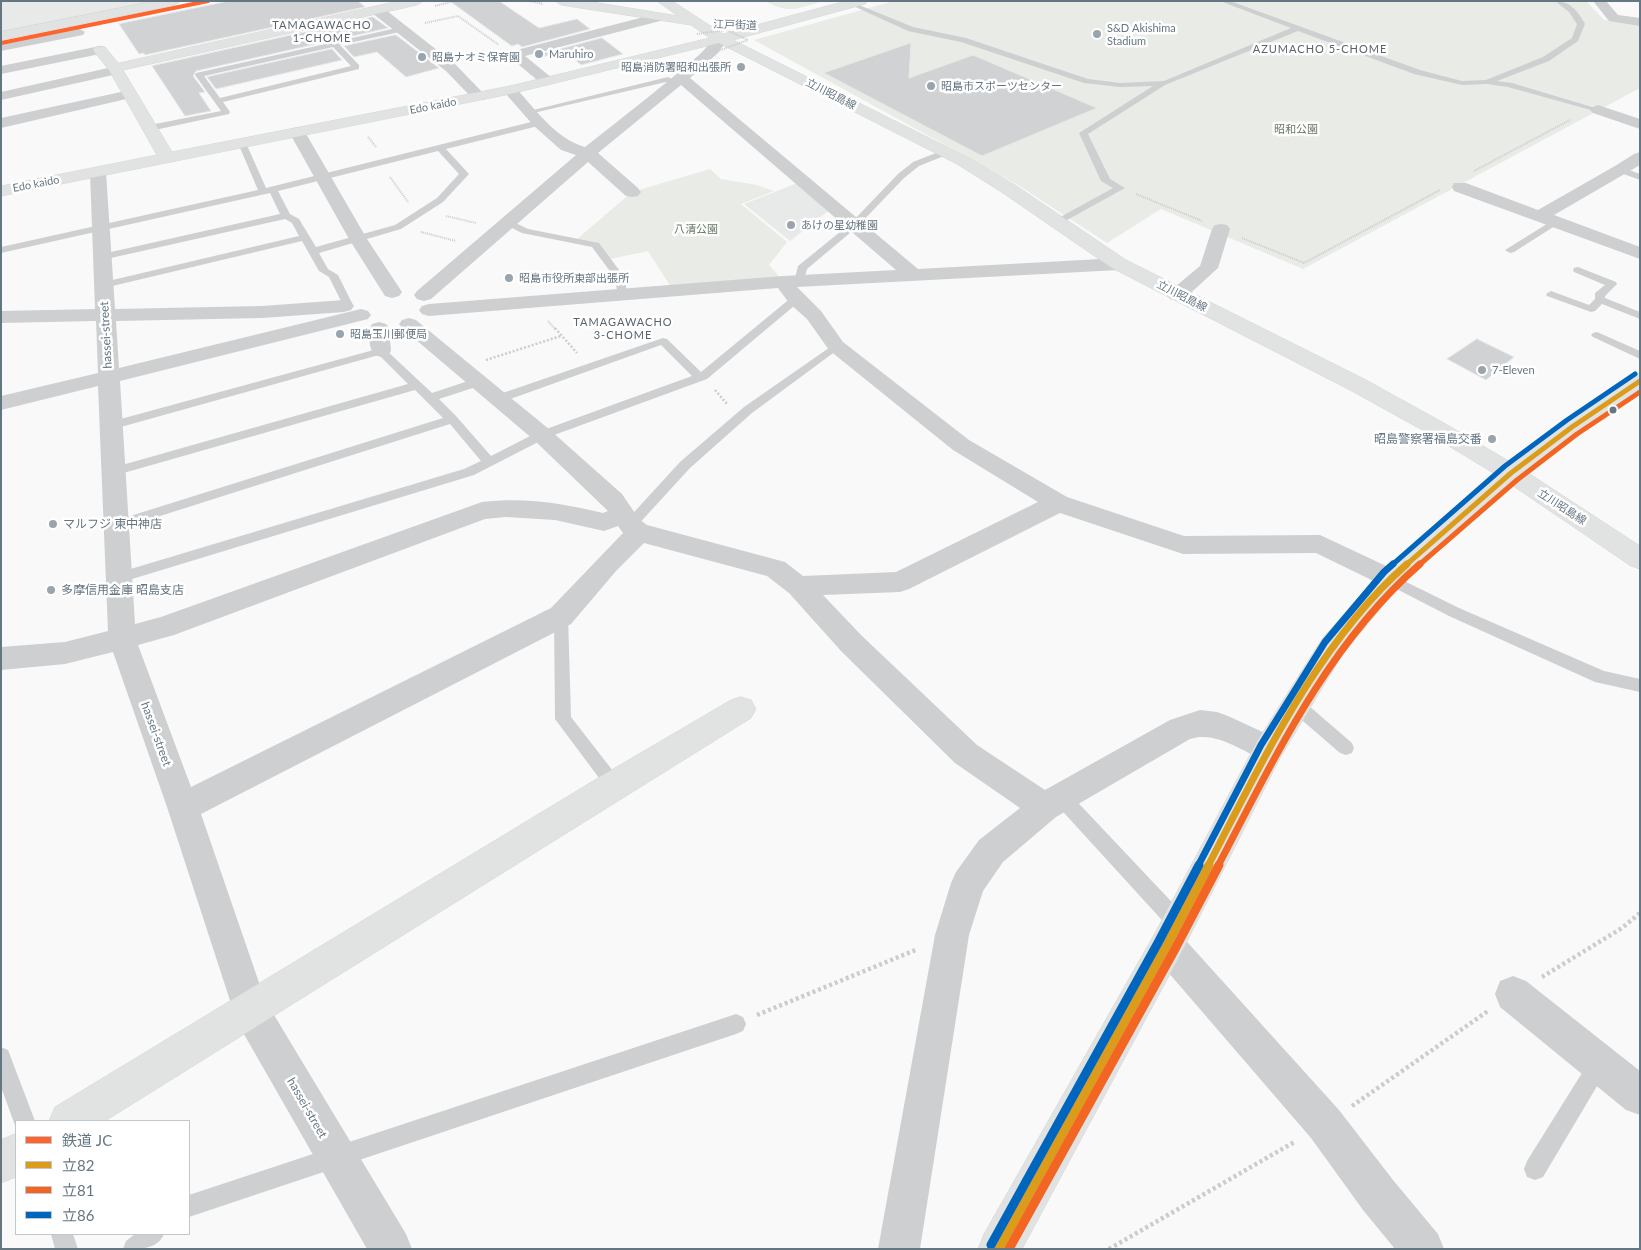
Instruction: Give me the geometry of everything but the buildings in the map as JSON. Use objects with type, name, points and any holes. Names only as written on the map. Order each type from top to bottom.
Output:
[{"type":"main road","points":[[1,36],[76,27],[175,1]]},
{"type":"main road","name":"江戸街道","points":[[561,1],[659,18],[695,28],[778,24]]},
{"type":"main road","name":"立川昭島線","points":[[663,1],[695,28],[723,36],[946,152],[993,179],[1119,264],[1358,385],[1511,473],[1640,559]]},
{"type":"main road","points":[[116,69],[378,6],[411,2]]},
{"type":"main road","name":"Edo kaido","points":[[1,191],[479,97],[778,24],[856,2]]},
{"type":"main road","points":[[100,50],[116,69],[167,158]]},
{"type":"main road","points":[[999,1249],[1172,934],[1269,749],[1295,704],[1332,647],[1390,579],[1511,473],[1572,427],[1640,381]]},
{"type":"main road","points":[[71,1120],[614,785],[742,710]]},
{"type":"main road","points":[[1,1163],[15,1155]]},
{"type":"street","points":[[1599,1],[1614,18],[1640,22]]},
{"type":"street","points":[[378,6],[401,29],[451,68],[479,97]]},
{"type":"street","points":[[508,51],[659,18]]},
{"type":"street","points":[[1,47],[76,27],[86,33],[100,50],[1,70]]},
{"type":"street","points":[[358,308],[366,324],[379,328],[399,327],[421,310],[479,246],[588,153],[677,81],[713,50],[723,36]]},
{"type":"street","points":[[508,51],[547,81]]},
{"type":"street","points":[[1,96],[116,69]]},
{"type":"street","points":[[677,81],[913,275]]},
{"type":"street","points":[[510,90],[534,117],[567,147],[588,153],[632,192]]},
{"type":"street","points":[[1,123],[130,94]]},
{"type":"street","points":[[1594,109],[1640,124]]},
{"type":"street","points":[[297,132],[358,239],[392,292]]},
{"type":"street","points":[[1548,219],[1640,157]]},
{"type":"street","name":"hassei-street","points":[[98,172],[122,638],[183,807],[250,1009],[391,1249]]},
{"type":"street","points":[[1457,183],[1640,253]]},
{"type":"street","points":[[1177,294],[1209,268],[1221,229]]},
{"type":"street","points":[[421,310],[622,295],[793,288],[913,275],[1119,264]]},
{"type":"street","points":[[793,288],[836,346],[962,446],[1058,503],[1182,545],[1320,544],[1390,579]]},
{"type":"street","points":[[1,403],[358,308],[392,292],[410,291],[421,310],[470,375],[542,435],[613,500],[631,524]]},
{"type":"street","points":[[1,317],[104,300],[262,312],[358,308]]},
{"type":"street","points":[[379,328],[381,351]]},
{"type":"street","points":[[798,586],[900,582],[1058,503]]},
{"type":"street","points":[[1,659],[66,653],[164,627],[482,512],[506,508],[555,511],[604,522],[631,524],[776,569],[798,586],[851,644],[966,754],[1053,802]]},
{"type":"street","points":[[183,807],[561,616],[607,564],[631,524]]},
{"type":"street","points":[[899,1249],[952,935],[968,883],[991,851],[1053,802],[1181,729],[1200,723],[1217,725],[1269,749]]},
{"type":"street","points":[[1172,934],[1325,1124],[1378,1195],[1423,1249]]},
{"type":"street","points":[[1513,994],[1640,1096]]},
{"type":"lane","points":[[1223,1],[1370,56],[1440,78],[1462,83],[1487,82],[1532,91],[1594,109]]},
{"type":"lane","points":[[1487,82],[1546,59],[1575,39],[1581,24],[1577,16],[1566,5],[1558,1]]},
{"type":"lane","points":[[856,2],[911,30],[962,40],[1087,81],[1120,85],[1164,83]]},
{"type":"lane","points":[[1120,188],[1106,181],[1083,133],[1164,83],[1298,28]]},
{"type":"lane","points":[[150,128],[226,112],[199,75],[401,29]]},
{"type":"lane","points":[[218,101],[356,67],[335,44]]},
{"type":"lane","points":[[1,250],[268,191],[439,147],[534,117],[668,79],[677,81]]},
{"type":"lane","points":[[242,143],[268,191],[286,216],[296,221],[324,271],[333,275],[358,308]]},
{"type":"lane","points":[[314,251],[398,227],[440,200],[464,174],[439,147]]},
{"type":"lane","points":[[119,578],[469,472],[542,435],[702,377],[793,288],[802,268],[854,225],[901,176],[916,164],[946,152]]},
{"type":"lane","points":[[1621,170],[1640,177]]},
{"type":"lane","points":[[1058,222],[1120,188]]},
{"type":"lane","points":[[102,257],[286,216]]},
{"type":"lane","points":[[1510,250],[1548,219]]},
{"type":"lane","points":[[507,222],[525,231],[595,245],[620,278],[622,295]]},
{"type":"lane","points":[[104,300],[306,237]]},
{"type":"lane","points":[[1578,270],[1612,284],[1599,294],[1600,300]]},
{"type":"lane","points":[[1551,294],[1591,309],[1600,300]]},
{"type":"lane","points":[[1600,300],[1640,316]]},
{"type":"lane","points":[[1596,336],[1640,356]]},
{"type":"lane","points":[[498,399],[663,342],[702,377]]},
{"type":"lane","points":[[631,524],[685,465],[740,418],[836,346]]},
{"type":"lane","points":[[110,426],[381,351],[452,419],[489,462]]},
{"type":"lane","points":[[431,398],[470,375]]},
{"type":"lane","points":[[113,472],[418,385]]},
{"type":"lane","points":[[116,524],[452,419]]},
{"type":"lane","points":[[1390,579],[1454,612],[1593,673],[1640,686]]},
{"type":"lane","points":[[561,616],[563,719],[614,785]]},
{"type":"lane","points":[[1295,704],[1346,748]]},
{"type":"lane","points":[[1053,802],[1172,934]]},
{"type":"lane","points":[[190,1206],[736,1024]]},
{"type":"lane","points":[[1,1057],[24,1120]]},
{"type":"lane","points":[[1535,1170],[1600,1063]]},
{"type":"lane","points":[[62,1235],[67,1249]]},
{"type":"lane","points":[[134,1249],[152,1235]]},
{"type":"path","points":[[401,29],[458,16],[508,51]]},
{"type":"path","points":[[695,28],[723,36],[748,40],[723,36]]},
{"type":"path","points":[[1120,188],[1304,263],[1594,109]]},
{"type":"path","points":[[354,121],[387,160]]},
{"type":"path","points":[[398,227],[479,246]]},
{"type":"path","points":[[551,300],[548,322],[591,367]]},
{"type":"path","points":[[470,375],[561,336]]},
{"type":"path","points":[[702,377],[740,418]]},
{"type":"path","points":[[1109,1249],[1325,1124],[1513,994],[1622,928],[1640,913]]},
{"type":"path","points":[[736,1024],[952,935]]},
{"type":"shaded area","points":[[1,1],[162,1],[1,33]]},
{"type":"shaded area","name":"あけの星幼稚園","points":[[800,182],[831,209],[790,241],[744,204]]},
{"type":"green space","points":[[765,1],[824,1],[800,8],[788,9]]},
{"type":"green space","name":"昭和公園","points":[[894,1],[1586,1],[1604,20],[1640,25],[1640,88],[1303,269],[1161,209],[1107,243],[1018,185],[754,40]]},
{"type":"green space","name":"八清公園","points":[[710,169],[721,179],[757,185],[774,191],[741,204],[787,242],[769,265],[781,279],[671,287],[648,251],[610,259],[595,245],[576,240],[632,192]]},
{"type":"rail line","name":"JC","points":[[1,43],[208,1]]},
{"type":"transit line","name":"立86","points":[[991,1245],[1159,941],[1261,745],[1325,642],[1384,572],[1505,466],[1567,420],[1635,374]]},
{"type":"transit line","name":"立82","points":[[999,1249],[1167,945],[1269,749],[1332,647],[1390,579],[1511,473],[1572,427],[1640,381]]},
{"type":"transit line","name":"立81","points":[[1009,1249],[1175,949],[1277,753],[1339,652],[1396,585],[1517,480],[1577,434],[1640,392]]},
{"type":"place","name":"S&D Akishima Stadium","points":[[1097,34]]},
{"type":"place","name":"Maruhiro","points":[[539,54]]},
{"type":"place","name":"昭島ナオミ保育園","points":[[422,57]]},
{"type":"place","name":"昭島消防署昭和出張所","points":[[741,67]]},
{"type":"place","name":"昭島市スポーツセンター","points":[[931,86]]},
{"type":"place","name":"あけの星幼稚園","points":[[791,225]]},
{"type":"place","name":"昭島市役所東部出張所","points":[[509,278]]},
{"type":"place","name":"昭島玉川郵便局","points":[[340,334]]},
{"type":"place","name":"7-Eleven","points":[[1482,370]]},
{"type":"place","name":"昭島警察署福島交番","points":[[1492,439]]},
{"type":"place","name":"マルフジ 東中神店","points":[[53,524]]},
{"type":"place","name":"多摩信用金庫 昭島支店","points":[[51,590]]},
{"type":"district","name":"TAMAGAWACHO 1-CHOME","points":[[322,31]]},
{"type":"district","name":"AZUMACHO 5-CHOME","points":[[1320,49]]},
{"type":"district","name":"TAMAGAWACHO 3-CHOME","points":[[623,328]]}]
